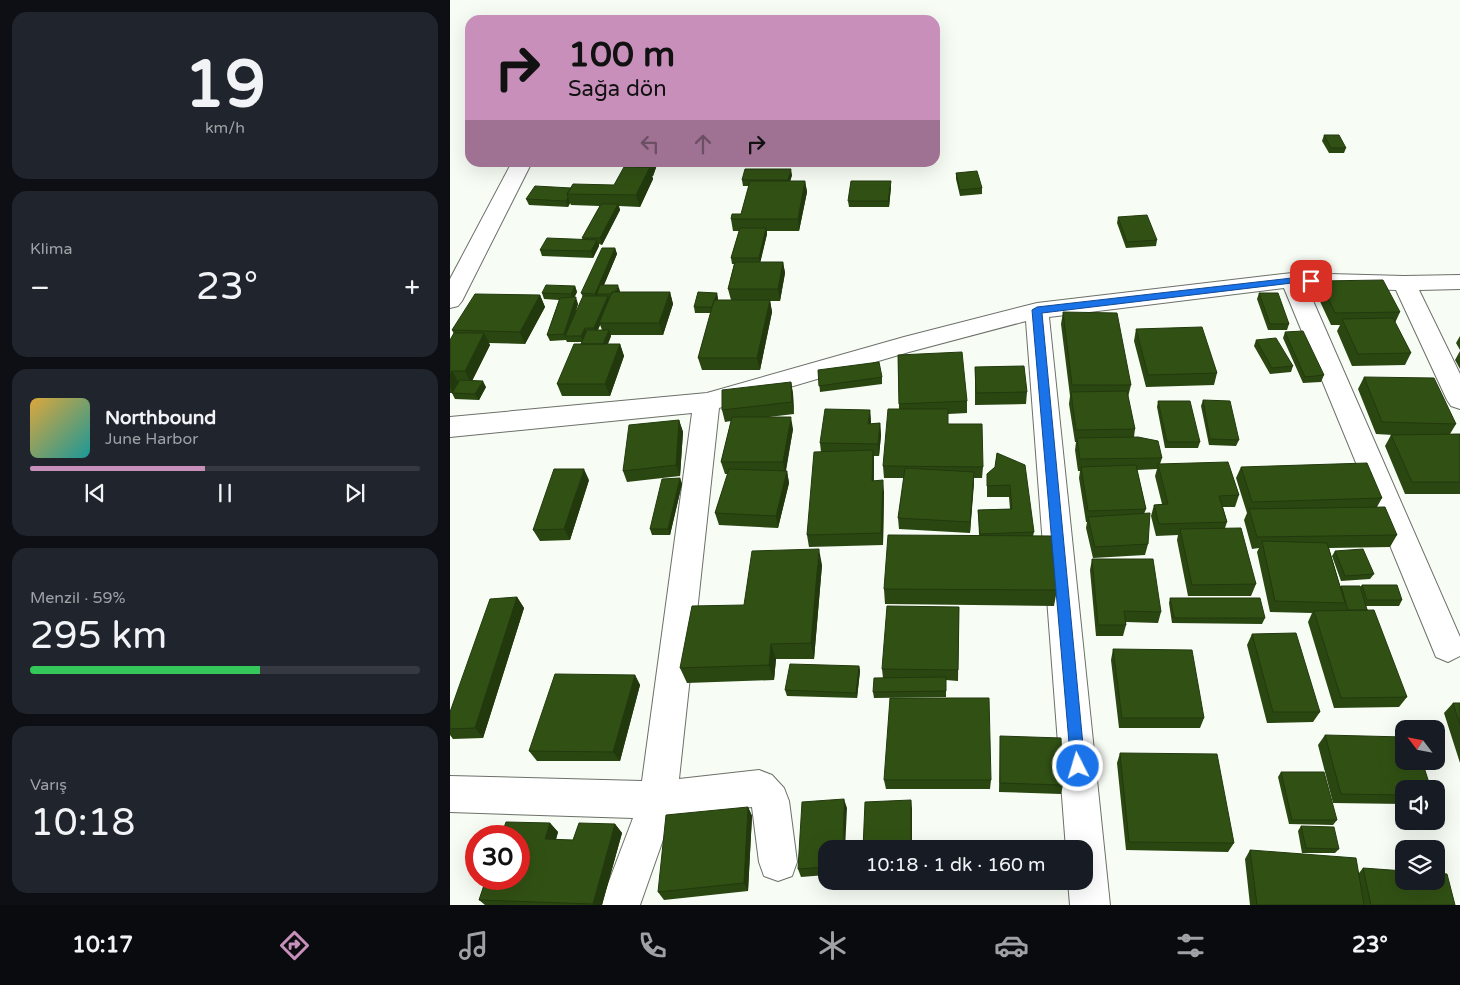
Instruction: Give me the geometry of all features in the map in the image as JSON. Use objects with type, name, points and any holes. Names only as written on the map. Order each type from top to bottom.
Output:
[{"type":"street","points":[[450,301],[519,167]]},
{"type":"street","points":[[1292,280],[1448,647]]},
{"type":"street","points":[[450,427],[707,402],[904,345],[1037,310],[1292,280],[1404,283],[1460,282]]},
{"type":"street","points":[[1404,283],[1460,400]]},
{"type":"street","points":[[1037,310],[1090,905]]},
{"type":"street","points":[[620,905],[638,860],[658,800],[707,402]]},
{"type":"street","points":[[450,794],[658,800],[760,788],[772,800],[778,862]]},
{"type":"building","points":[[1324,135],[1339,135],[1346,148],[1331,148]]},
{"type":"building","points":[[624,167],[650,167],[636,195],[567,194],[573,184],[614,185]]},
{"type":"building","points":[[745,169],[791,169],[788,180],[742,180]]},
{"type":"building","points":[[977,171],[982,188],[960,190],[956,173]]},
{"type":"building","points":[[750,181],[805,181],[798,219],[731,219],[732,214],[741,214]]},
{"type":"building","points":[[851,181],[891,181],[888,201],[848,201]]},
{"type":"building","points":[[535,186],[571,188],[567,194],[566,201],[526,199]]},
{"type":"building","points":[[601,204],[618,204],[600,238],[582,238]]},
{"type":"building","points":[[1147,215],[1157,240],[1127,242],[1118,217]]},
{"type":"building","points":[[740,228],[766,228],[759,258],[731,258]]},
{"type":"building","points":[[547,238],[597,240],[591,251],[540,250]]},
{"type":"building","points":[[602,248],[615,248],[595,294],[581,293]]},
{"type":"building","points":[[735,262],[783,262],[778,289],[728,289]]},
{"type":"building","points":[[1383,280],[1400,312],[1335,313],[1320,281]]},
{"type":"building","points":[[546,285],[575,286],[571,294],[542,293]]},
{"type":"building","points":[[600,285],[618,285],[612,294],[597,294]]},
{"type":"building","points":[[612,292],[670,292],[659,323],[599,323]]},
{"type":"building","points":[[698,292],[717,293],[712,307],[694,307]]},
{"type":"building","points":[[1259,293],[1278,293],[1289,324],[1270,324]]},
{"type":"building","points":[[475,294],[540,295],[520,332],[452,330]]},
{"type":"building","points":[[583,296],[608,296],[594,328],[585,328],[581,336],[565,336]]},
{"type":"building","points":[[576,297],[564,334],[547,335],[560,298]]},
{"type":"building","points":[[714,300],[770,300],[757,358],[698,358]]},
{"type":"building","points":[[1063,312],[1117,313],[1131,385],[1072,385]]},
{"type":"building","points":[[1393,318],[1411,353],[1358,354],[1342,319]]},
{"type":"building","points":[[1202,327],[1217,373],[1148,375],[1136,329]]},
{"type":"building","points":[[587,330],[609,330],[603,344],[581,344]]},
{"type":"building","points":[[1303,331],[1324,375],[1305,377],[1285,332]]},
{"type":"building","points":[[454,333],[484,333],[465,371],[452,371],[450,375],[450,340]]},
{"type":"building","points":[[1276,338],[1293,366],[1272,368],[1256,340]]},
{"type":"building","points":[[574,344],[620,344],[605,384],[557,384]]},
{"type":"building","points":[[962,352],[967,401],[899,404],[898,355]]},
{"type":"building","points":[[879,362],[882,377],[819,386],[818,370]]},
{"type":"building","points":[[1024,366],[1027,392],[976,393],[975,367]]},
{"type":"building","points":[[1364,377],[1434,378],[1456,424],[1382,422]]},
{"type":"building","points":[[460,380],[483,381],[475,394],[452,393]]},
{"type":"building","points":[[791,382],[792,402],[722,410],[722,390]]},
{"type":"building","points":[[1127,391],[1135,429],[1076,430],[1071,392]]},
{"type":"building","points":[[1203,400],[1230,401],[1239,440],[1210,439]]},
{"type":"building","points":[[1158,401],[1190,401],[1200,442],[1167,442]]},
{"type":"building","points":[[825,409],[870,410],[868,424],[880,423],[878,444],[820,443]]},
{"type":"building","points":[[888,409],[948,409],[948,424],[982,424],[983,467],[883,466]]},
{"type":"building","points":[[732,417],[791,417],[783,462],[721,462]]},
{"type":"building","points":[[679,420],[676,465],[623,471],[629,425]]},
{"type":"building","points":[[1460,434],[1460,482],[1412,482],[1391,435]]},
{"type":"building","points":[[1138,437],[1158,441],[1162,458],[1080,459],[1077,438]]},
{"type":"building","points":[[873,450],[872,481],[883,480],[881,533],[807,535],[814,452]]},
{"type":"building","points":[[997,453],[1025,465],[1034,532],[980,534],[978,510],[1012,509],[1010,485],[987,486],[987,474],[995,467]]},
{"type":"building","points":[[1228,462],[1239,495],[1219,496],[1227,522],[1159,524],[1154,505],[1168,504],[1158,464]]},
{"type":"building","points":[[1367,463],[1382,498],[1252,502],[1241,467]]},
{"type":"building","points":[[1136,465],[1146,509],[1088,511],[1081,467]]},
{"type":"building","points":[[905,468],[974,472],[970,522],[898,518]]},
{"type":"building","points":[[554,469],[584,469],[564,529],[533,530]]},
{"type":"building","points":[[729,469],[787,471],[776,516],[715,513]]},
{"type":"building","points":[[680,478],[668,529],[650,529],[662,479]]},
{"type":"building","points":[[1385,507],[1397,535],[1257,537],[1249,509]]},
{"type":"building","points":[[1150,513],[1148,544],[1095,547],[1088,517]]},
{"type":"building","points":[[1241,528],[1256,584],[1192,585],[1180,529]]},
{"type":"building","points":[[888,535],[1053,536],[1057,590],[884,589]]},
{"type":"building","points":[[1262,541],[1327,543],[1345,603],[1275,601]]},
{"type":"building","points":[[819,549],[811,643],[771,644],[769,665],[680,668],[692,606],[744,605],[752,551]]},
{"type":"building","points":[[1363,549],[1374,574],[1345,576],[1335,551]]},
{"type":"building","points":[[1092,559],[1153,559],[1161,612],[1124,611],[1126,625],[1098,625]]},
{"type":"building","points":[[1362,585],[1397,585],[1402,600],[1367,600]]},
{"type":"building","points":[[1341,586],[1360,586],[1367,610],[1348,610]]},
{"type":"building","points":[[517,597],[475,728],[450,729],[450,712],[490,599]]},
{"type":"building","points":[[1170,598],[1260,598],[1265,618],[1174,618]]},
{"type":"building","points":[[887,606],[959,607],[958,670],[882,669]]},
{"type":"building","points":[[1374,610],[1407,697],[1341,698],[1314,611]]},
{"type":"building","points":[[1296,633],[1320,712],[1273,712],[1252,634]]},
{"type":"building","points":[[1113,649],[1192,650],[1204,718],[1122,718]]},
{"type":"building","points":[[790,664],[859,666],[856,693],[785,690]]},
{"type":"building","points":[[555,674],[635,675],[613,752],[529,751]]},
{"type":"building","points":[[946,677],[946,691],[873,692],[874,678]]},
{"type":"building","points":[[890,698],[989,698],[991,780],[884,780]]},
{"type":"building","points":[[1453,703],[1460,703],[1460,725]]},
{"type":"building","points":[[1325,735],[1395,737],[1395,770],[1425,770],[1428,780],[1395,780],[1395,795],[1341,794]]},
{"type":"building","points":[[1000,736],[1061,738],[1063,785],[1000,783]]},
{"type":"building","points":[[1120,753],[1217,754],[1234,843],[1129,842]]},
{"type":"building","points":[[1281,772],[1324,772],[1337,820],[1292,820]]},
{"type":"building","points":[[844,799],[843,840],[818,840],[818,868],[798,869],[802,802]]},
{"type":"building","points":[[911,800],[911,840],[863,840],[865,802]]},
{"type":"building","points":[[748,807],[744,883],[658,892],[666,815]]},
{"type":"building","points":[[506,822],[550,823],[545,839],[573,840],[579,823],[615,824],[593,904],[479,900],[482,890],[530,890],[530,825],[505,825]]},
{"type":"building","points":[[1301,826],[1334,827],[1339,849],[1306,848]]},
{"type":"building","points":[[1250,850],[1356,858],[1364,905],[1257,905]]},
{"type":"building","points":[[1363,868],[1395,870],[1395,890],[1445,890],[1445,874],[1447,874],[1455,905],[1371,905]]},
{"type":"route","points":[[1078,766],[1037,310],[1292,280],[1311,281]]}]
